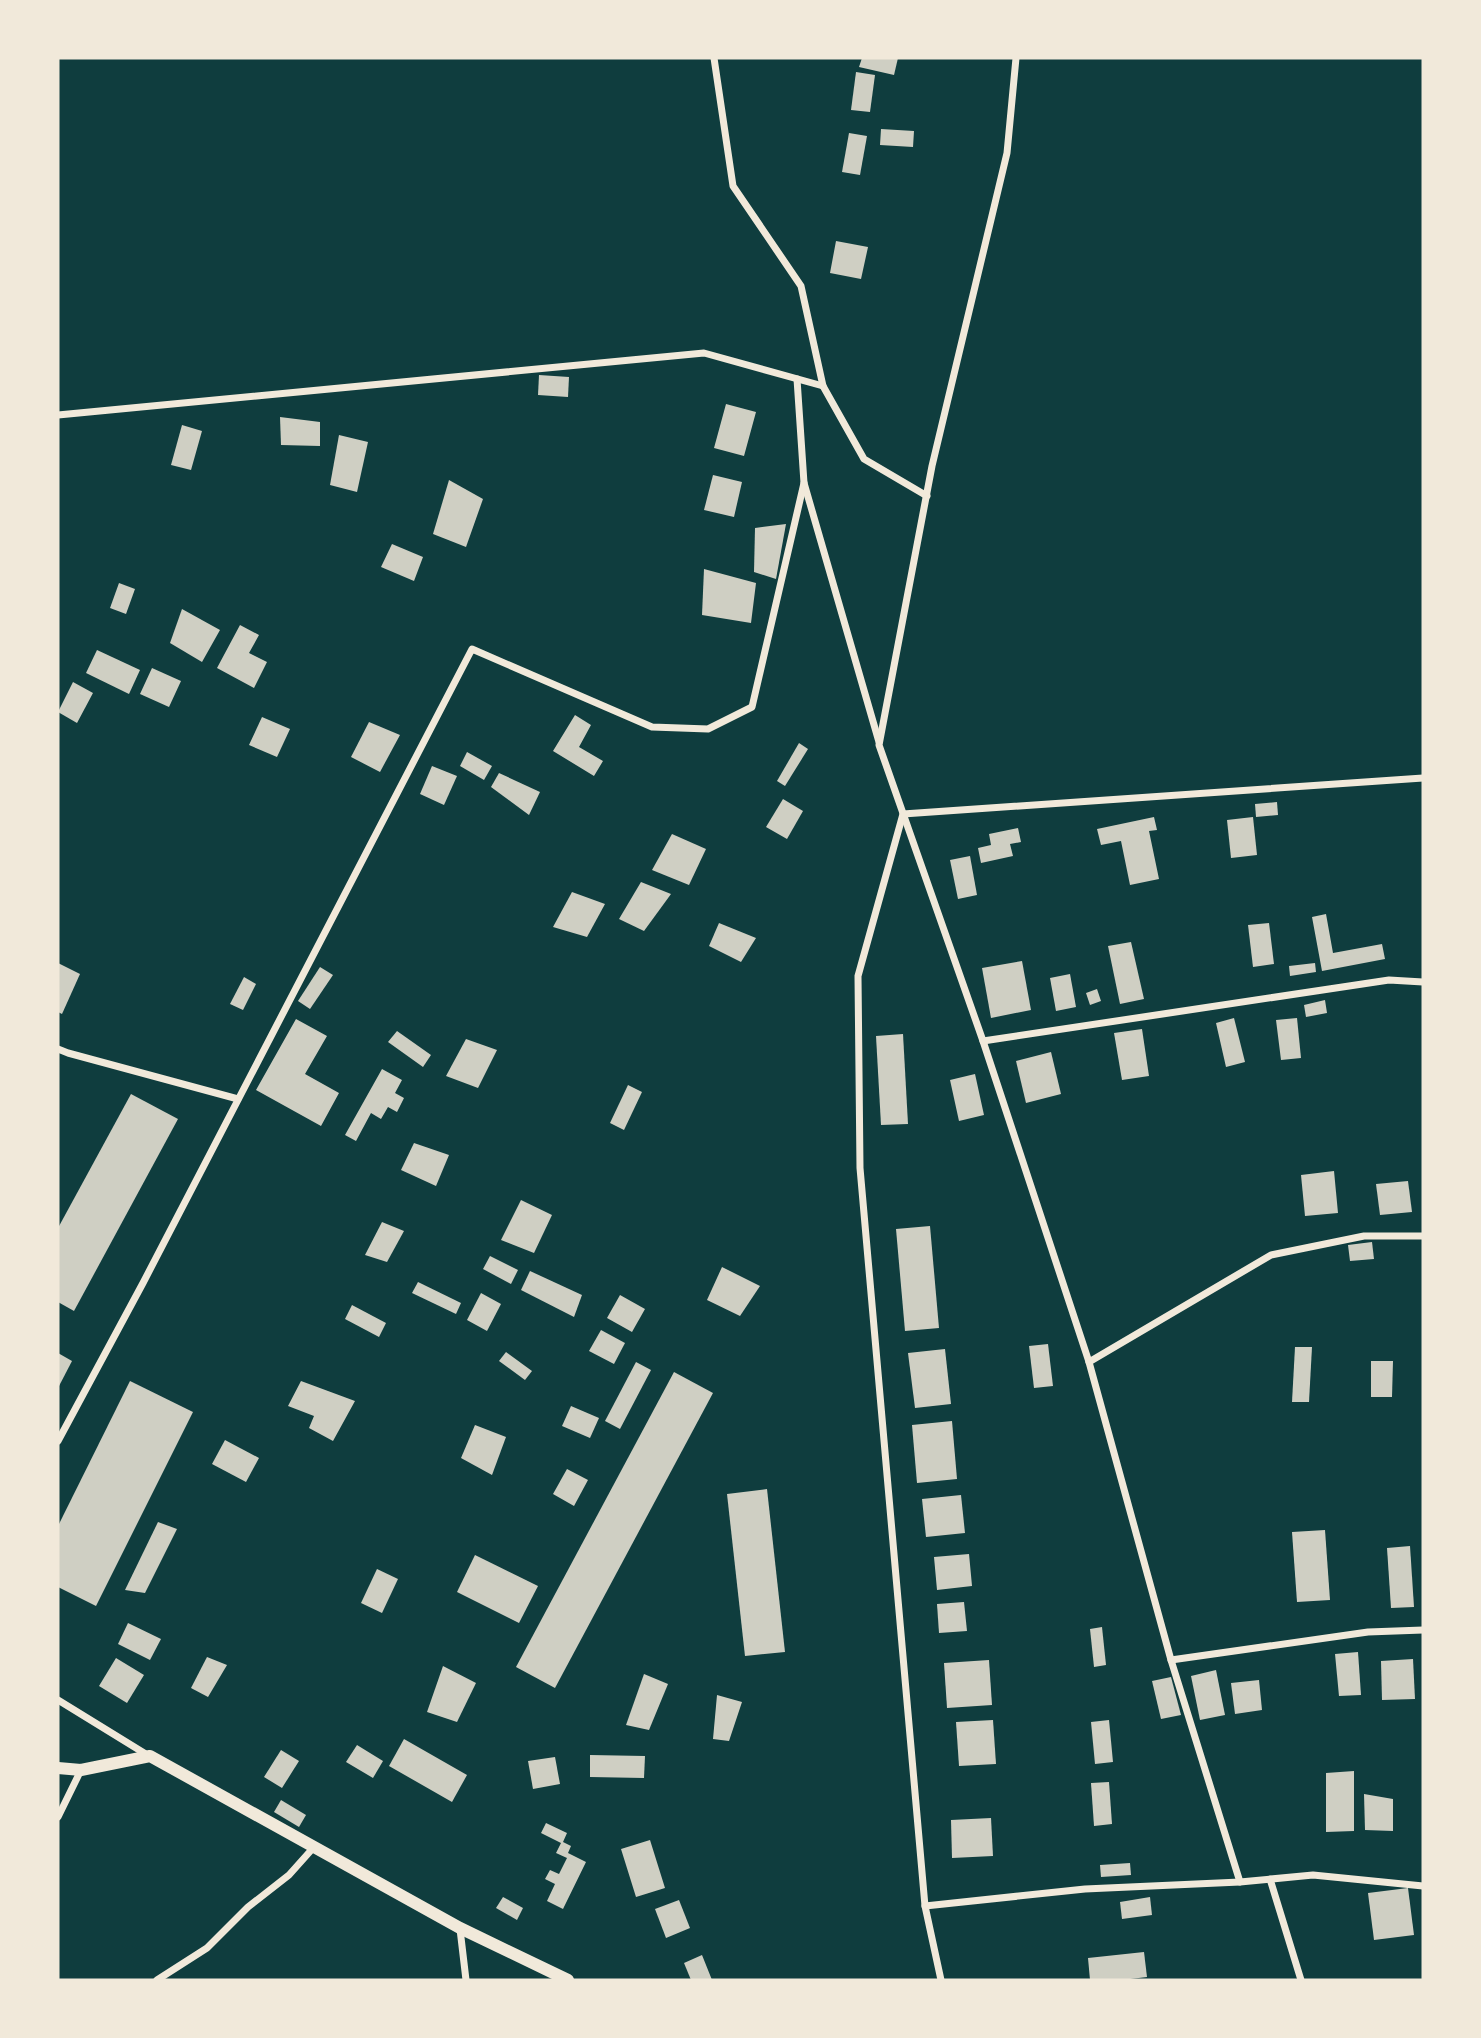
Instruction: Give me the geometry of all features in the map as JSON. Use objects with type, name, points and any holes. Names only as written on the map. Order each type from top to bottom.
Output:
[{"type":"street","points":[[714,58],[733,186],[802,286],[823,386],[864,459],[927,496]]},
{"type":"street","points":[[879,745],[927,496],[1007,153],[1016,58]]},
{"type":"street","points":[[58,415],[704,353],[823,386]]},
{"type":"street","points":[[797,379],[804,483],[879,745],[983,1041],[1089,1362],[1171,1660],[1240,1882]]},
{"type":"street","points":[[58,1441],[143,1283],[472,649],[652,727],[708,729],[752,707],[804,483]]},
{"type":"street","points":[[904,814],[1423,778]]},
{"type":"street","points":[[904,814],[858,976],[860,1168],[925,1906],[941,1980]]},
{"type":"street","points":[[983,1041],[1389,980],[1423,982]]},
{"type":"street","points":[[58,1049],[238,1098]]},
{"type":"street","points":[[1089,1362],[1271,1255],[1364,1236],[1423,1236]]},
{"type":"street","points":[[1171,1660],[1368,1632],[1423,1630]]},
{"type":"street","points":[[58,1700],[150,1756],[460,1928],[568,1980]]},
{"type":"street","points":[[58,1768],[80,1770],[150,1756]]},
{"type":"street","points":[[58,1817],[80,1770]]},
{"type":"street","points":[[157,1980],[207,1948],[248,1907],[289,1875],[314,1847]]},
{"type":"street","points":[[925,1906],[1085,1889],[1240,1882],[1313,1875],[1423,1886]]},
{"type":"street","points":[[1270,1879],[1301,1980]]},
{"type":"street","points":[[460,1928],[466,1980]]},
{"type":"building","points":[[862,58],[898,58],[894,75],[859,67]]},
{"type":"building","points":[[856,72],[875,75],[870,112],[851,110]]},
{"type":"building","points":[[881,129],[914,131],[913,147],[880,145]]},
{"type":"building","points":[[849,133],[867,136],[860,175],[842,172]]},
{"type":"building","points":[[836,241],[868,247],[861,279],[830,273]]},
{"type":"building","points":[[539,375],[569,377],[568,397],[538,395]]},
{"type":"building","points":[[726,404],[756,412],[744,456],[714,448]]},
{"type":"building","points":[[280,417],[320,422],[320,446],[281,445]]},
{"type":"building","points":[[182,425],[202,431],[191,470],[171,465]]},
{"type":"building","points":[[339,435],[368,442],[357,492],[330,485]]},
{"type":"building","points":[[713,475],[742,482],[734,517],[704,510]]},
{"type":"building","points":[[449,480],[483,499],[466,547],[433,534]]},
{"type":"building","points":[[786,524],[776,579],[754,572],[755,528]]},
{"type":"building","points":[[392,544],[423,557],[414,581],[381,567]]},
{"type":"building","points":[[704,569],[756,583],[751,623],[702,615]]},
{"type":"building","points":[[119,583],[135,589],[126,614],[110,608]]},
{"type":"building","points":[[182,609],[220,630],[202,662],[170,643]]},
{"type":"building","points":[[240,625],[259,635],[249,653],[267,662],[254,688],[217,668]]},
{"type":"building","points":[[97,650],[140,670],[129,694],[86,673]]},
{"type":"building","points":[[152,668],[181,681],[169,707],[140,694]]},
{"type":"building","points":[[73,682],[93,693],[77,723],[58,712]]},
{"type":"building","points":[[575,715],[591,725],[579,747],[603,761],[594,776],[553,751]]},
{"type":"building","points":[[262,717],[290,729],[277,757],[249,745]]},
{"type":"building","points":[[369,722],[400,735],[380,772],[351,757]]},
{"type":"building","points":[[799,743],[808,749],[785,786],[777,781]]},
{"type":"building","points":[[467,752],[492,766],[484,780],[460,766]]},
{"type":"building","points":[[432,766],[457,776],[444,805],[420,794]]},
{"type":"building","points":[[499,773],[540,792],[529,815],[491,787]]},
{"type":"building","points":[[783,799],[803,811],[787,839],[766,827]]},
{"type":"building","points":[[1277,802],[1278,815],[1256,817],[1255,804]]},
{"type":"building","points":[[1154,817],[1157,830],[1149,831],[1159,879],[1130,885],[1121,841],[1101,845],[1097,829]]},
{"type":"building","points":[[1253,817],[1257,855],[1231,858],[1227,820]]},
{"type":"building","points":[[1018,828],[1021,842],[1010,844],[1013,856],[981,863],[978,848],[991,845],[989,834]]},
{"type":"building","points":[[672,834],[706,849],[689,885],[652,870]]},
{"type":"building","points":[[970,856],[977,895],[958,899],[950,860]]},
{"type":"building","points":[[641,882],[671,894],[644,931],[619,919]]},
{"type":"building","points":[[572,892],[605,904],[587,937],[553,927]]},
{"type":"building","points":[[1326,914],[1333,953],[1382,944],[1385,959],[1322,971],[1312,917]]},
{"type":"building","points":[[719,923],[756,938],[741,962],[709,946]]},
{"type":"building","points":[[1269,923],[1274,964],[1253,967],[1248,925]]},
{"type":"building","points":[[1131,942],[1144,999],[1120,1004],[1108,946]]},
{"type":"building","points":[[1022,961],[1031,1010],[991,1018],[982,968]]},
{"type":"building","points":[[58,963],[80,974],[62,1014],[58,1012]]},
{"type":"building","points":[[1315,963],[1316,972],[1290,976],[1289,966]]},
{"type":"building","points":[[320,967],[333,975],[310,1009],[298,1001]]},
{"type":"building","points":[[1070,974],[1076,1007],[1056,1011],[1050,978]]},
{"type":"building","points":[[244,977],[256,984],[243,1010],[230,1004]]},
{"type":"building","points":[[1097,989],[1101,1001],[1090,1005],[1086,993]]},
{"type":"building","points":[[1325,1000],[1327,1013],[1306,1017],[1304,1005]]},
{"type":"building","points":[[1234,1018],[1245,1062],[1226,1067],[1216,1023]]},
{"type":"building","points":[[1297,1018],[1301,1058],[1281,1060],[1276,1020]]},
{"type":"building","points":[[296,1019],[327,1036],[305,1074],[339,1093],[321,1126],[256,1090]]},
{"type":"building","points":[[1142,1029],[1149,1076],[1122,1080],[1114,1033]]},
{"type":"building","points":[[397,1031],[431,1055],[423,1067],[388,1042]]},
{"type":"building","points":[[903,1034],[908,1124],[881,1125],[876,1036]]},
{"type":"building","points":[[466,1039],[497,1050],[478,1088],[446,1076]]},
{"type":"building","points":[[1051,1052],[1061,1094],[1026,1103],[1016,1061]]},
{"type":"building","points":[[382,1069],[402,1080],[395,1093],[404,1098],[397,1112],[388,1107],[381,1119],[371,1113],[356,1141],[345,1135]]},
{"type":"building","points":[[975,1074],[984,1115],[959,1121],[950,1080]]},
{"type":"building","points":[[628,1085],[642,1092],[624,1130],[610,1123]]},
{"type":"building","points":[[131,1094],[178,1119],[74,1311],[58,1302],[58,1228]]},
{"type":"building","points":[[414,1143],[449,1155],[436,1186],[401,1170]]},
{"type":"building","points":[[1334,1171],[1338,1213],[1305,1216],[1301,1175]]},
{"type":"building","points":[[1408,1181],[1412,1212],[1380,1215],[1376,1184]]},
{"type":"building","points":[[521,1200],[552,1215],[534,1253],[501,1240]]},
{"type":"building","points":[[382,1222],[404,1231],[387,1262],[365,1255]]},
{"type":"building","points":[[930,1226],[939,1328],[905,1331],[896,1229]]},
{"type":"building","points":[[1372,1242],[1374,1259],[1350,1261],[1348,1245]]},
{"type":"building","points":[[490,1256],[518,1270],[511,1284],[483,1269]]},
{"type":"building","points":[[722,1267],[760,1286],[740,1316],[707,1300]]},
{"type":"building","points":[[530,1271],[582,1295],[574,1317],[521,1290]]},
{"type":"building","points":[[418,1282],[461,1303],[456,1314],[412,1293]]},
{"type":"building","points":[[481,1293],[501,1304],[487,1331],[467,1320]]},
{"type":"building","points":[[620,1295],[645,1309],[632,1332],[607,1318]]},
{"type":"building","points":[[352,1305],[386,1323],[379,1337],[345,1319]]},
{"type":"building","points":[[601,1330],[625,1343],[614,1364],[589,1351]]},
{"type":"building","points":[[1048,1344],[1053,1386],[1034,1388],[1029,1346]]},
{"type":"building","points":[[1295,1347],[1312,1347],[1309,1402],[1292,1402]]},
{"type":"building","points":[[945,1349],[951,1404],[915,1408],[908,1353]]},
{"type":"building","points":[[506,1352],[532,1371],[525,1380],[499,1361]]},
{"type":"building","points":[[58,1353],[72,1361],[58,1388]]},
{"type":"building","points":[[1371,1361],[1393,1361],[1392,1397],[1371,1397]]},
{"type":"building","points":[[636,1362],[651,1370],[620,1429],[605,1421]]},
{"type":"building","points":[[674,1372],[713,1393],[555,1688],[516,1667]]},
{"type":"building","points":[[130,1381],[193,1412],[96,1606],[58,1587],[58,1526]]},
{"type":"building","points":[[301,1381],[355,1401],[333,1441],[309,1428],[314,1416],[288,1406]]},
{"type":"building","points":[[571,1406],[599,1418],[590,1438],[562,1426]]},
{"type":"building","points":[[952,1421],[957,1479],[917,1483],[912,1425]]},
{"type":"building","points":[[475,1425],[506,1437],[492,1475],[461,1458]]},
{"type":"building","points":[[225,1440],[259,1458],[246,1482],[212,1464]]},
{"type":"building","points":[[567,1469],[588,1480],[574,1506],[553,1494]]},
{"type":"building","points":[[767,1489],[785,1652],[745,1656],[727,1494]]},
{"type":"building","points":[[961,1495],[965,1533],[926,1537],[922,1499]]},
{"type":"building","points":[[158,1522],[177,1529],[145,1593],[125,1590]]},
{"type":"building","points":[[1325,1530],[1330,1600],[1297,1602],[1292,1532]]},
{"type":"building","points":[[1410,1546],[1414,1607],[1391,1608],[1387,1548]]},
{"type":"building","points":[[969,1554],[972,1586],[937,1590],[934,1557]]},
{"type":"building","points":[[475,1555],[538,1586],[519,1623],[457,1592]]},
{"type":"building","points":[[377,1569],[398,1579],[382,1613],[361,1603]]},
{"type":"building","points":[[964,1602],[967,1631],[939,1633],[937,1604]]},
{"type":"building","points":[[128,1623],[161,1639],[150,1660],[118,1644]]},
{"type":"building","points":[[1102,1627],[1106,1665],[1094,1667],[1090,1629]]},
{"type":"building","points":[[1358,1652],[1361,1695],[1339,1696],[1335,1654]]},
{"type":"building","points":[[207,1657],[227,1665],[208,1697],[191,1688]]},
{"type":"building","points":[[116,1658],[144,1675],[127,1703],[99,1686]]},
{"type":"building","points":[[1413,1659],[1415,1699],[1382,1700],[1381,1661]]},
{"type":"building","points":[[989,1660],[992,1705],[947,1708],[944,1663]]},
{"type":"building","points":[[443,1666],[476,1683],[457,1722],[427,1712]]},
{"type":"building","points":[[1216,1670],[1225,1715],[1200,1720],[1191,1676]]},
{"type":"building","points":[[644,1674],[668,1684],[649,1730],[626,1725]]},
{"type":"building","points":[[1171,1677],[1181,1715],[1161,1719],[1152,1681]]},
{"type":"building","points":[[1259,1680],[1262,1710],[1235,1714],[1231,1683]]},
{"type":"building","points":[[717,1695],[742,1702],[729,1741],[713,1739]]},
{"type":"building","points":[[993,1720],[996,1764],[959,1766],[956,1722]]},
{"type":"building","points":[[1109,1720],[1113,1762],[1095,1764],[1091,1722]]},
{"type":"building","points":[[404,1739],[467,1775],[452,1802],[389,1766]]},
{"type":"building","points":[[357,1745],[383,1761],[373,1778],[346,1762]]},
{"type":"building","points":[[281,1750],[299,1761],[282,1788],[264,1777]]},
{"type":"building","points":[[590,1755],[645,1756],[644,1778],[590,1777]]},
{"type":"building","points":[[555,1757],[560,1784],[533,1789],[528,1761]]},
{"type":"building","points":[[1354,1771],[1354,1831],[1326,1832],[1326,1773]]},
{"type":"building","points":[[1109,1782],[1112,1824],[1094,1826],[1091,1783]]},
{"type":"building","points":[[1364,1794],[1393,1799],[1393,1831],[1365,1830]]},
{"type":"building","points":[[281,1800],[306,1815],[299,1827],[274,1812]]},
{"type":"building","points":[[991,1818],[993,1856],[952,1858],[951,1820]]},
{"type":"building","points":[[546,1823],[567,1833],[563,1842],[571,1846],[568,1853],[586,1862],[563,1909],[547,1901],[555,1884],[545,1879],[550,1870],[559,1874],[567,1858],[556,1853],[561,1843],[541,1833]]},
{"type":"building","points":[[650,1840],[665,1888],[636,1897],[621,1849]]},
{"type":"building","points":[[1130,1863],[1131,1875],[1101,1877],[1100,1865]]},
{"type":"building","points":[[1408,1888],[1414,1935],[1374,1940],[1368,1893]]},
{"type":"building","points":[[503,1897],[523,1908],[517,1920],[496,1908]]},
{"type":"building","points":[[1150,1897],[1152,1915],[1122,1919],[1120,1902]]},
{"type":"building","points":[[679,1900],[690,1928],[666,1938],[655,1909]]},
{"type":"building","points":[[1144,1952],[1147,1977],[1090,1980],[1088,1958]]},
{"type":"building","points":[[702,1955],[712,1980],[691,1980],[684,1963]]}]
